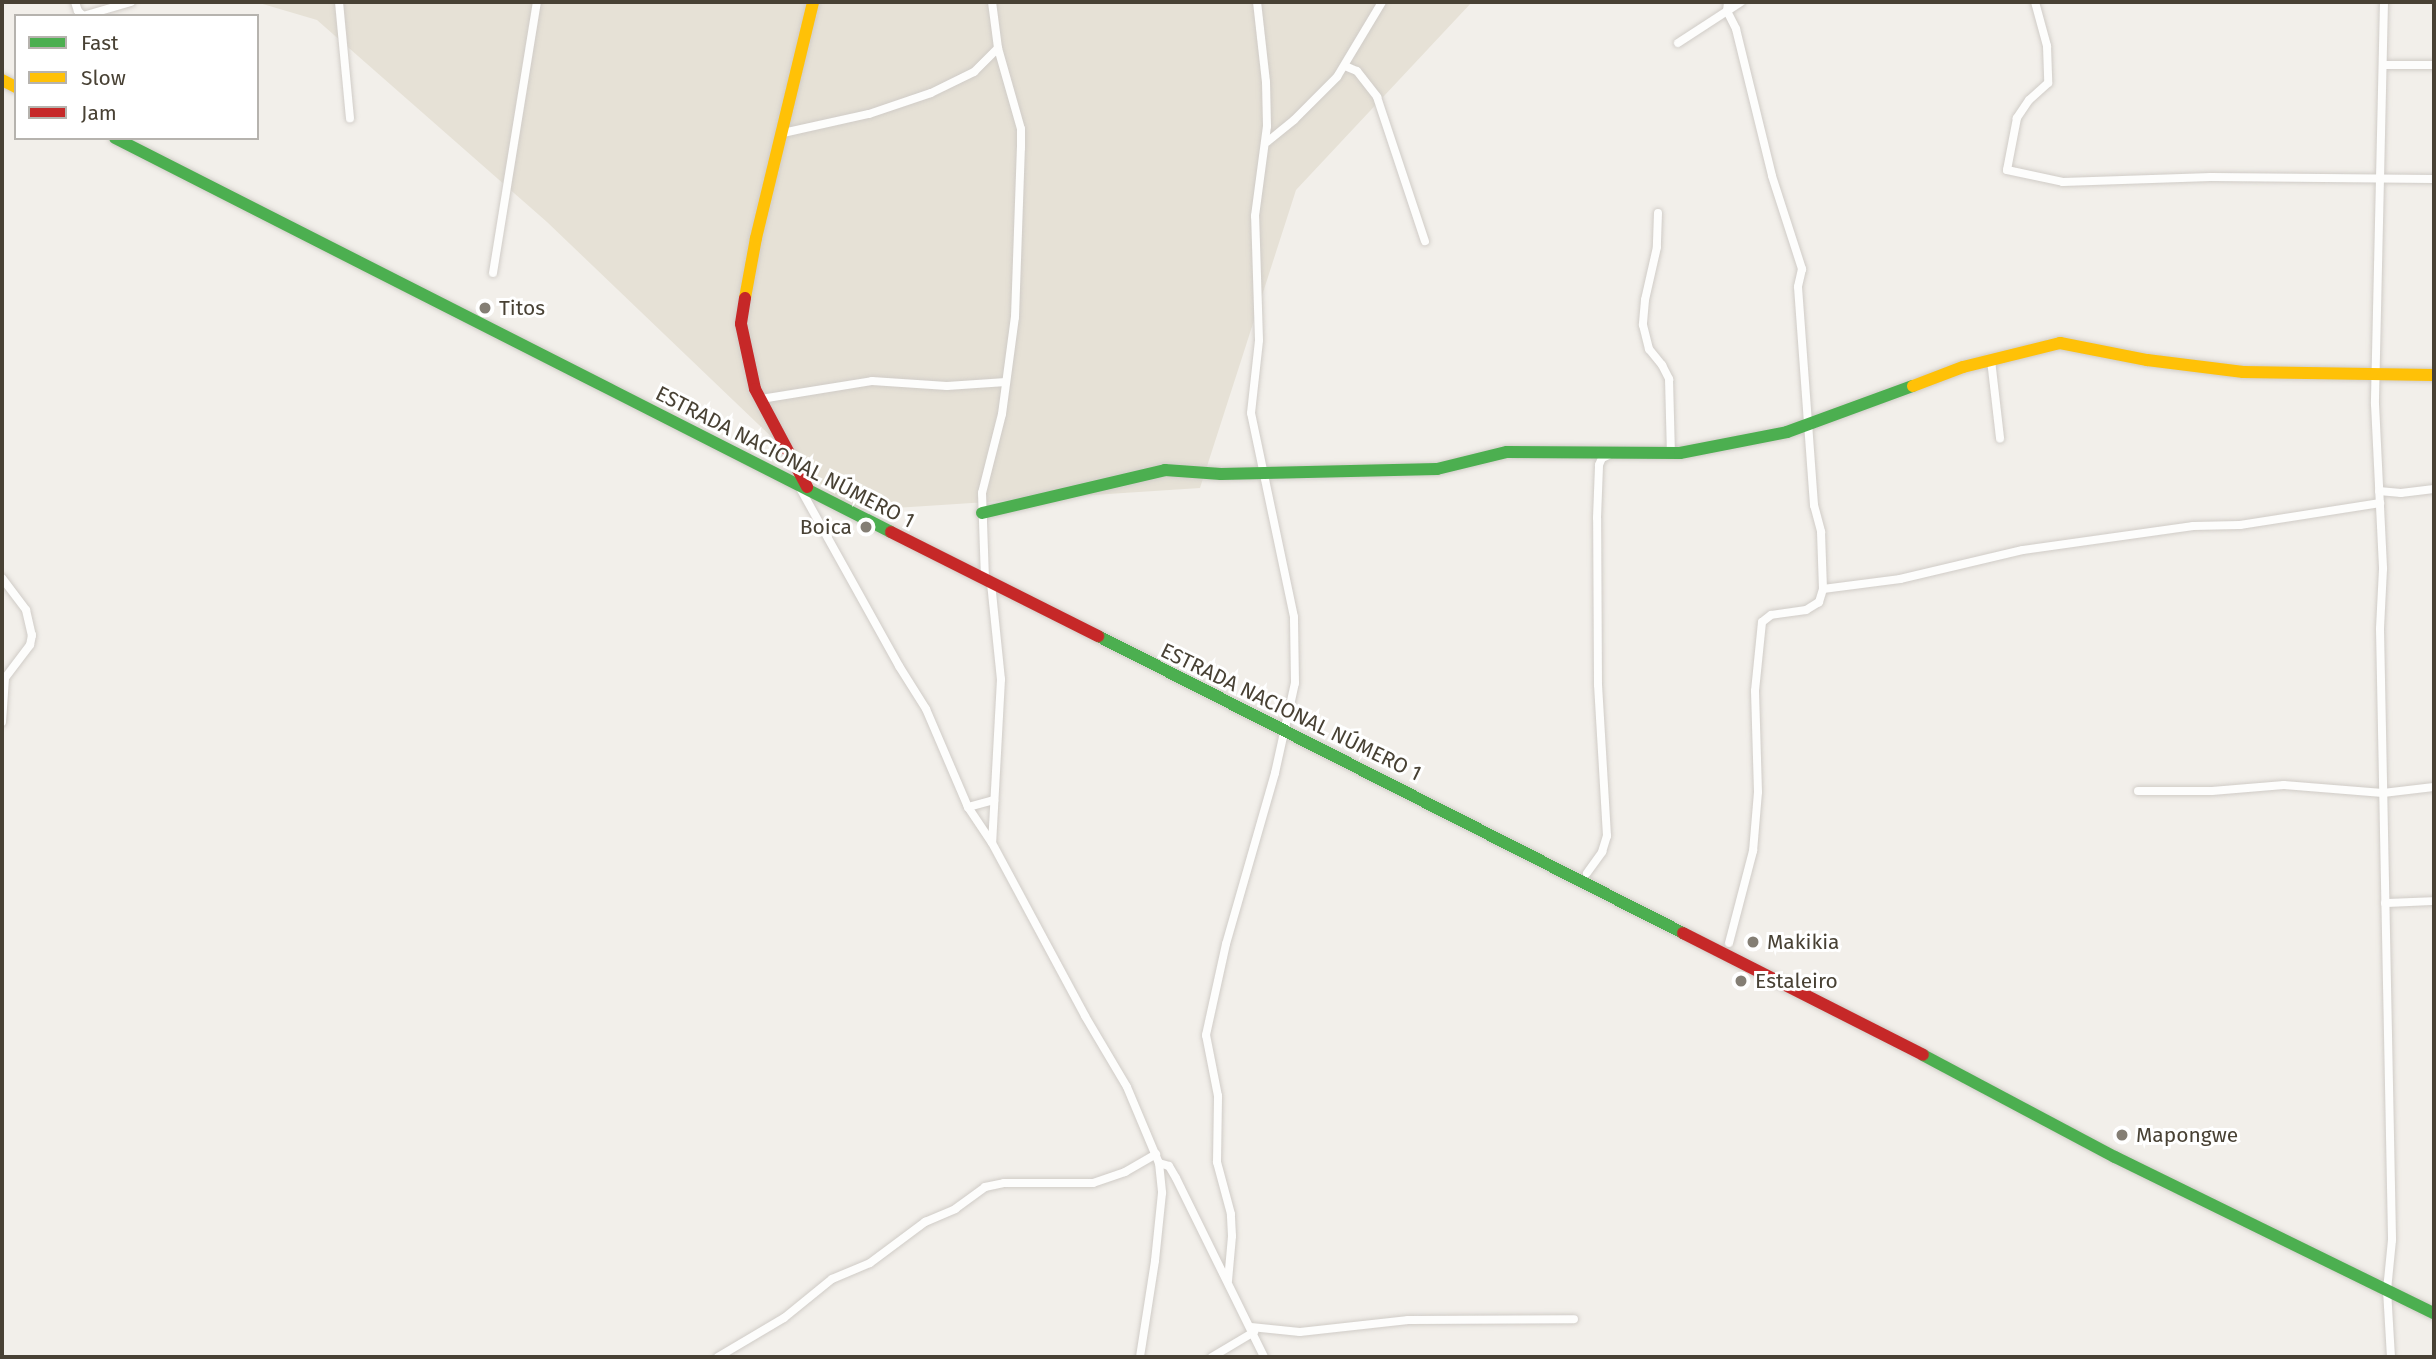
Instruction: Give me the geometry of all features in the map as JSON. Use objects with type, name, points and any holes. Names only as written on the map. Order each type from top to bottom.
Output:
[{"type":"main road","points":[[802,485],[752,377],[742,316],[756,238],[813,2]]},
{"type":"main road","name":"ESTRADA NACIONAL NÚMERO 1","points":[[119,140],[656,414],[802,485],[988,582],[1439,807],[2074,1133],[2115,1157],[2434,1313]]},
{"type":"main road","points":[[982,513],[1165,470],[1221,474],[1437,469],[1507,452],[1671,453],[1808,425],[1964,367],[2060,343],[2147,360],[2243,372],[2434,375]]},
{"type":"street","points":[[90,14],[131,2]]},
{"type":"street","points":[[339,2],[350,118]]},
{"type":"street","points":[[492,273],[537,2]]},
{"type":"street","points":[[992,2],[998,48],[1021,129],[1015,317],[1002,414],[983,478],[982,513],[988,582],[1001,679],[992,843]]},
{"type":"street","points":[[1228,1281],[1233,1236],[1231,1214],[1217,1162],[1218,1096],[1206,1035],[1226,944],[1285,732],[1295,683],[1294,617],[1251,413],[1259,341],[1255,206],[1267,142],[1266,82],[1257,2]]},
{"type":"street","points":[[1267,142],[1294,120],[1345,66],[1382,2]]},
{"type":"street","points":[[1678,43],[1728,6],[1741,2]]},
{"type":"street","points":[[2035,2],[2047,46],[2048,83],[2029,100],[2017,118],[2007,170],[2063,182],[2211,177],[2434,179]]},
{"type":"street","points":[[2384,2],[2375,374],[2380,503],[2392,1240],[2388,1290],[2391,1357]]},
{"type":"street","points":[[1728,6],[1772,176],[1802,269],[1798,287],[1814,505],[1821,532],[1823,589],[1819,602],[1805,610],[1771,615],[1762,622],[1755,691],[1758,792],[1753,850],[1729,943]]},
{"type":"street","points":[[783,132],[869,114],[942,89],[974,72],[998,48]]},
{"type":"street","points":[[2383,65],[2434,65]]},
{"type":"street","points":[[1345,66],[1357,71],[1377,97],[1425,241]]},
{"type":"street","points":[[1658,214],[1657,247],[1645,300],[1643,325],[1649,349],[1669,379],[1671,453]]},
{"type":"street","points":[[1991,360],[2000,438]]},
{"type":"street","points":[[761,399],[872,381],[947,386],[1006,382]]},
{"type":"street","points":[[1587,873],[1602,852],[1607,835],[1598,685],[1597,518],[1599,465],[1602,458],[1614,452]]},
{"type":"street","points":[[802,485],[899,666],[926,709],[968,807],[992,843],[1085,1016],[1127,1087],[1158,1158],[1162,1194],[1140,1357]]},
{"type":"street","points":[[2379,491],[2401,493],[2434,489]]},
{"type":"street","points":[[1823,589],[1900,579],[2023,550],[2193,526],[2239,524],[2380,503]]},
{"type":"street","points":[[2,578],[26,610],[32,635],[30,645],[7,673],[2,722]]},
{"type":"street","points":[[2138,791],[2201,792],[2284,785],[2383,793],[2434,787]]},
{"type":"street","points":[[968,807],[993,800]]},
{"type":"street","points":[[2385,903],[2434,901]]},
{"type":"street","points":[[1158,1158],[1169,1166],[1176,1178],[1264,1357]]},
{"type":"street","points":[[718,1357],[784,1318],[832,1279],[870,1263],[925,1222],[955,1209],[985,1186],[1004,1183],[1093,1183],[1158,1158]]},
{"type":"street","points":[[1212,1357],[1253,1330],[1300,1332],[1408,1320],[1574,1319]]},
{"type":"shaded area","points":[[256,2],[1472,2],[1296,190],[1200,488],[849,511],[547,222],[317,20]]},
{"type":"traffic: fast","points":[[119,140],[891,532]]},
{"type":"traffic: fast","points":[[982,513],[1165,470],[1221,474],[1437,469],[1507,452],[1680,453],[1787,432],[1913,386]]},
{"type":"traffic: fast","points":[[1098,636],[1683,933]]},
{"type":"traffic: fast","points":[[1923,1055],[2115,1157],[2434,1313]]},
{"type":"traffic: slow","points":[[745,298],[756,238],[813,2]]},
{"type":"traffic: slow","points":[[2,80],[14,86]]},
{"type":"traffic: slow","points":[[1913,386],[1963,367],[2060,343],[2147,360],[2243,372],[2434,375]]},
{"type":"traffic: jam","points":[[745,298],[741,324],[755,389],[807,487]]},
{"type":"traffic: jam","points":[[891,532],[1098,636]]},
{"type":"traffic: jam","points":[[1683,933],[1923,1055]]},
{"type":"place","name":"Titos","points":[[485,308]]},
{"type":"place","name":"Boica","points":[[866,527]]},
{"type":"place","name":"Makikia","points":[[1753,942]]},
{"type":"place","name":"Estaleiro","points":[[1741,981]]},
{"type":"place","name":"Mapongwe","points":[[2122,1135]]}]
